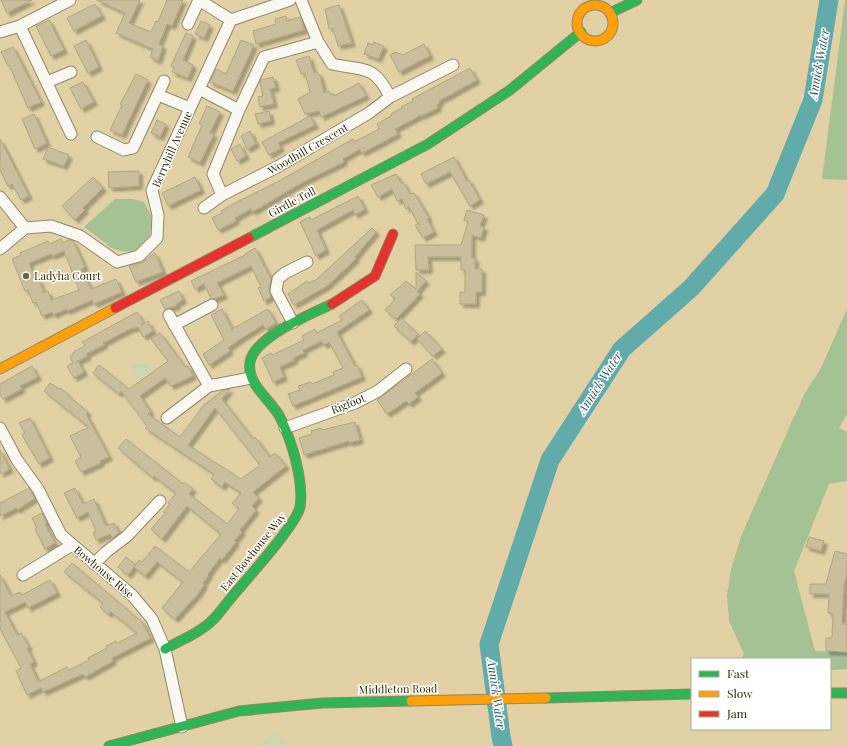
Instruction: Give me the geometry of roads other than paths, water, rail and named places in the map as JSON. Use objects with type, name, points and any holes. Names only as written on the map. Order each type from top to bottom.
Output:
[{"type":"street","points":[[0,32],[20,26],[70,0]]},
{"type":"street","points":[[188,24],[199,0],[231,20],[290,0]]},
{"type":"street","points":[[301,0],[318,42],[332,64],[367,70],[376,74],[384,84],[390,97]]},
{"type":"street","points":[[610,13],[637,0]]},
{"type":"street","points":[[583,4],[590,6],[602,6],[610,13],[613,19],[612,30],[603,39],[590,39],[581,32],[578,22],[583,4]]},
{"type":"street","name":"Berryhill Avenue","points":[[25,228],[51,226],[80,236],[117,262],[139,256],[157,238],[158,215],[152,190],[231,20]]},
{"type":"street","points":[[20,26],[71,134]]},
{"type":"street","name":"Girdle Toll","points":[[0,369],[428,144],[510,90],[581,32]]},
{"type":"street","points":[[222,195],[213,174],[239,110],[264,57],[318,42]]},
{"type":"street","name":"Woodhill Crescent","points":[[204,208],[222,195],[279,166],[369,113],[390,97],[453,65]]},
{"type":"street","points":[[47,82],[71,72]]},
{"type":"street","points":[[97,137],[124,150],[133,148],[164,81]]},
{"type":"street","points":[[199,89],[239,110]]},
{"type":"street","points":[[158,95],[190,108]]},
{"type":"street","points":[[0,197],[25,228],[0,249]]},
{"type":"street","points":[[167,418],[208,386],[252,378],[250,362],[254,352],[262,343],[293,323],[339,300],[375,276],[393,234]]},
{"type":"street","points":[[293,323],[276,291],[278,279],[285,273],[307,262]]},
{"type":"street","points":[[208,386],[172,320],[212,305]]},
{"type":"street","name":"Rigfoot","points":[[285,428],[355,403],[378,392],[406,370]]},
{"type":"street","name":"East Bowhouse Way","points":[[165,649],[208,625],[293,522],[300,508],[302,497],[300,480],[285,428],[280,417],[252,378]]},
{"type":"street","name":"Bowhouse Rise","points":[[0,428],[17,460],[38,489],[61,535],[142,605],[152,619],[165,649],[182,728]]},
{"type":"street","points":[[94,564],[135,528],[160,501]]},
{"type":"street","points":[[23,575],[72,545]]},
{"type":"street","points":[[831,693],[847,693]]},
{"type":"street","name":"Middleton Road","points":[[109,746],[182,728],[239,711],[322,703],[691,694]]},
{"type":"waterway","name":"Annick Water","points":[[503,746],[489,644],[550,460],[622,349],[691,288],[775,194],[813,100],[829,0]]},
{"type":"place","name":"Ladyha Court","points":[[26,276]]}]
